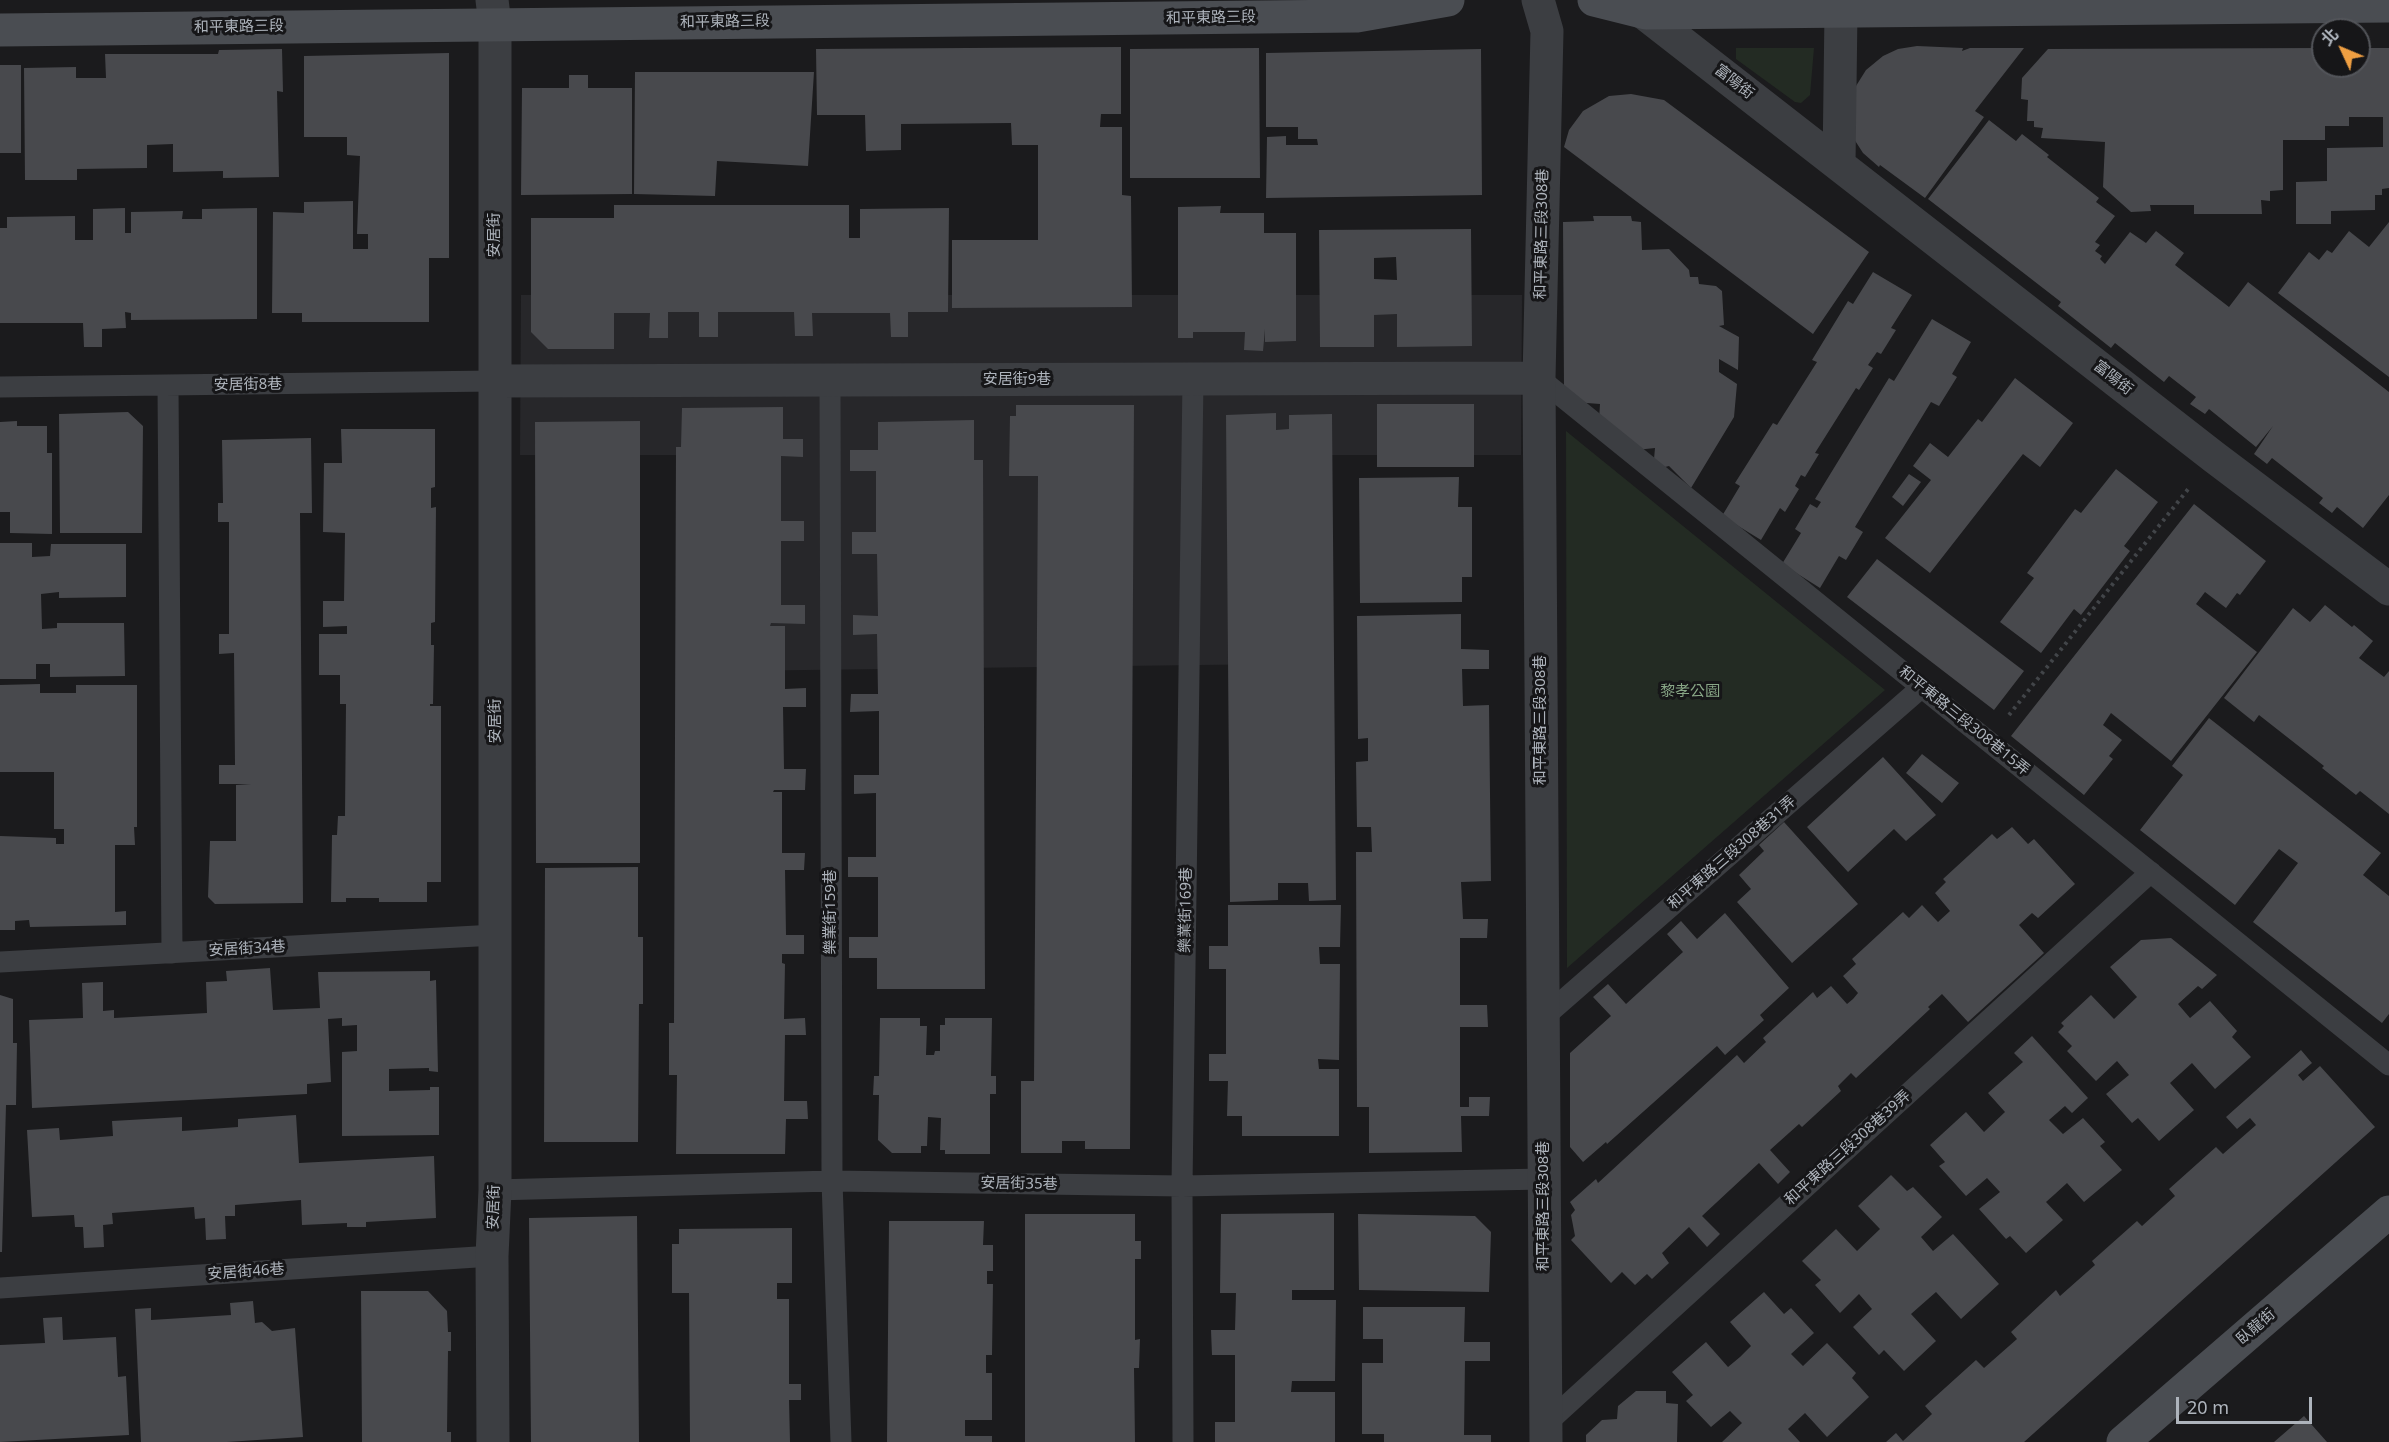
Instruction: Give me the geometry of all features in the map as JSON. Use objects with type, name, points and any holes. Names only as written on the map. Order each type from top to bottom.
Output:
[{"type":"main road","name":"和平東路三段","points":[[0,30],[494,12],[1357,16],[1448,0]]},
{"type":"main road","points":[[1594,0],[1637,7],[1841,11],[2389,6]]},
{"type":"main road","name":"臥龍街","points":[[2123,1442],[2389,1212]]},
{"type":"street","name":"和平東路三段308巷","points":[[1538,0],[1547,31],[1539,378],[1546,1433]]},
{"type":"street","name":"富陽街","points":[[1637,7],[2214,457],[2389,589]]},
{"type":"street","points":[[1839,164],[1841,11]]},
{"type":"street","name":"安居街","points":[[493,1442],[492,1256],[495,1190],[497,569],[494,12]]},
{"type":"street","name":"安居街9巷","points":[[495,381],[830,382],[1539,378]]},
{"type":"lane","name":"和平東路三段308巷15弄","points":[[1539,378],[2389,1065]]},
{"type":"lane","name":"樂業街169巷","points":[[1183,1442],[1182,1186],[1193,379]]},
{"type":"lane","name":"安居街8巷","points":[[0,387],[495,381]]},
{"type":"lane","name":"樂業街159巷","points":[[830,382],[832,1181],[841,1442]]},
{"type":"lane","points":[[168,386],[172,953]]},
{"type":"lane","name":"和平東路三段308巷31弄","points":[[1543,1018],[1922,687]]},
{"type":"lane","name":"和平東路三段308巷39弄","points":[[1546,1433],[2151,872]]},
{"type":"lane","name":"安居街34巷","points":[[0,962],[495,935]]},
{"type":"lane","name":"安居街35巷","points":[[495,1190],[832,1181],[1182,1186],[1544,1179]]},
{"type":"lane","name":"安居街46巷","points":[[0,1288],[492,1256]]},
{"type":"path","points":[[1988,741],[2214,457]]},
{"type":"shaded area","points":[[521,295],[1522,295],[1521,455],[1278,455],[1279,664],[728,671],[727,455],[520,455]]},
{"type":"green space","points":[[1736,48],[1814,48],[1810,95],[1801,103],[1795,102],[1736,59]]},
{"type":"green space","name":"黎孝公園","points":[[1566,431],[1885,690],[1567,968]]},
{"type":"building","points":[[1917,46],[1963,48],[1962,51],[1970,48],[2024,48],[1975,111],[1984,117],[1925,198],[1880,165],[1879,167],[1863,153],[1854,139],[1856,86],[1866,70],[1883,56],[1898,49]]},
{"type":"building","points":[[1121,47],[1121,114],[1101,114],[1100,127],[1122,127],[1122,195],[1131,196],[1132,307],[952,308],[952,240],[1038,240],[1038,145],[1012,145],[1011,123],[901,124],[901,150],[866,151],[865,115],[817,115],[816,49]]},
{"type":"building","points":[[1259,48],[1260,178],[1130,178],[1130,49]]},
{"type":"building","points":[[2311,48],[2311,78],[2371,78],[2371,48],[2389,48],[2389,188],[2382,189],[2382,195],[2375,195],[2375,210],[2331,211],[2331,224],[2296,224],[2296,182],[2327,181],[2327,148],[2383,147],[2383,117],[2349,117],[2349,126],[2325,126],[2325,140],[2283,140],[2283,190],[2270,191],[2270,201],[2261,200],[2262,214],[2194,214],[2194,205],[2150,205],[2151,211],[2131,212],[2103,187],[2105,142],[2041,138],[2043,128],[2034,127],[2034,121],[2027,121],[2028,100],[2021,99],[2022,78],[2048,49]]},
{"type":"building","points":[[282,49],[283,92],[277,91],[279,177],[223,178],[223,171],[173,172],[173,144],[147,145],[147,168],[77,169],[77,180],[25,180],[24,68],[76,67],[76,78],[106,78],[105,54],[218,54],[219,50]]},
{"type":"building","points":[[1481,49],[1482,195],[1266,198],[1267,137],[1286,136],[1286,145],[1318,145],[1317,139],[1298,139],[1298,127],[1266,127],[1266,53]]},
{"type":"building","points":[[449,53],[449,258],[429,258],[429,322],[302,322],[302,313],[272,313],[273,212],[304,213],[304,202],[353,201],[353,249],[368,249],[368,234],[357,234],[360,156],[347,155],[347,137],[304,137],[304,56]]},
{"type":"building","points":[[0,65],[21,65],[21,153],[0,153]]},
{"type":"building","points":[[635,72],[814,72],[808,166],[717,161],[715,196],[634,194]]},
{"type":"building","points":[[569,75],[588,75],[588,88],[632,88],[632,194],[521,195],[522,88],[569,88]]},
{"type":"building","points":[[1631,94],[1664,100],[1869,252],[1813,334],[1564,147],[1569,130],[1583,111],[1609,96]]},
{"type":"building","points":[[1989,120],[2016,141],[2022,134],[2099,198],[2096,202],[2115,216],[2095,242],[2100,245],[2095,251],[2102,256],[2100,259],[2105,264],[2130,232],[2146,243],[2156,231],[2184,253],[2175,265],[2229,307],[2248,282],[2389,392],[2389,495],[2363,528],[2337,507],[2332,513],[2319,503],[2323,498],[2272,458],[2267,464],[2254,454],[2273,426],[2256,447],[2209,409],[2205,414],[2190,404],[2196,397],[2169,376],[2164,382],[2115,343],[2111,348],[2058,306],[2061,302],[1928,199]]},
{"type":"building","points":[[614,205],[849,205],[849,238],[860,238],[860,209],[949,208],[948,312],[908,312],[908,337],[891,337],[890,313],[812,313],[813,336],[795,336],[794,312],[718,312],[718,337],[699,337],[699,312],[668,312],[668,338],[649,338],[650,313],[614,313],[614,349],[548,349],[531,332],[531,218],[614,218]]},
{"type":"building","points":[[1221,206],[1220,213],[1264,213],[1264,233],[1296,233],[1296,341],[1265,342],[1265,329],[1263,351],[1244,350],[1245,332],[1193,332],[1193,338],[1178,338],[1178,207]]},
{"type":"building","points":[[125,208],[125,233],[131,233],[131,212],[183,211],[182,219],[202,219],[202,209],[257,208],[257,319],[131,320],[131,313],[125,312],[126,328],[102,329],[102,347],[84,347],[83,323],[0,323],[0,228],[7,228],[7,217],[75,216],[75,240],[93,240],[93,209]]},
{"type":"building","points":[[1593,216],[1631,216],[1632,221],[1641,222],[1642,250],[1669,249],[1689,270],[1690,277],[1698,277],[1699,284],[1716,286],[1722,291],[1724,325],[1719,326],[1739,337],[1738,370],[1719,359],[1719,372],[1737,384],[1734,417],[1691,488],[1669,466],[1653,470],[1655,448],[1636,450],[1599,420],[1600,404],[1574,402],[1564,388],[1563,222],[1594,221]]},
{"type":"building","points":[[2389,222],[2389,377],[2278,293],[2309,252],[2319,260],[2327,250],[2332,253],[2349,231],[2369,247]]},
{"type":"building","points":[[1471,229],[1472,346],[1397,347],[1397,314],[1374,315],[1374,347],[1320,347],[1319,230]],"holes":[[[1396,257],[1397,280],[1374,279],[1374,258]]]},
{"type":"building","points":[[1873,272],[1912,295],[1891,328],[1896,330],[1881,354],[1877,352],[1868,365],[1873,368],[1859,390],[1856,388],[1815,453],[1819,454],[1805,477],[1801,475],[1795,486],[1799,489],[1785,512],[1780,508],[1761,540],[1722,516],[1740,486],[1735,483],[1773,423],[1777,425],[1817,362],[1812,360],[1848,301],[1853,304]]},
{"type":"building","points":[[1932,319],[1971,342],[1952,374],[1957,377],[1939,406],[1931,402],[1855,527],[1863,532],[1846,560],[1839,556],[1820,588],[1782,564],[1801,533],[1795,529],[1810,504],[1817,508],[1821,502],[1815,499],[1889,378],[1894,381]]},
{"type":"building","points":[[2015,378],[2073,423],[2040,467],[2023,454],[1930,573],[1885,538],[1931,480],[1913,466],[1930,443],[1948,457],[1978,419],[1982,422]]},
{"type":"building","points":[[1377,404],[1474,404],[1474,467],[1377,467]]},
{"type":"building","points":[[1016,405],[1134,405],[1130,1149],[1085,1149],[1085,1141],[1062,1141],[1062,1153],[1021,1153],[1021,1081],[1034,1081],[1038,476],[1009,476],[1010,416],[1016,416]]},
{"type":"building","points":[[783,407],[783,439],[803,439],[803,457],[781,456],[781,521],[804,521],[804,541],[781,541],[781,605],[805,605],[805,624],[771,623],[770,626],[785,626],[785,689],[806,688],[806,707],[783,707],[784,769],[806,769],[805,790],[774,790],[773,792],[782,792],[782,853],[805,853],[804,870],[785,870],[786,935],[804,935],[804,954],[782,954],[782,963],[785,964],[784,1019],[805,1018],[806,1035],[785,1035],[784,1101],[807,1101],[808,1119],[786,1119],[785,1154],[676,1154],[677,1075],[669,1075],[669,1023],[674,1023],[676,447],[681,447],[682,408]]},
{"type":"building","points":[[128,412],[143,426],[142,533],[60,533],[59,414]]},
{"type":"building","points":[[1276,413],[1276,430],[1289,429],[1289,415],[1332,414],[1336,900],[1309,901],[1308,883],[1278,883],[1278,900],[1230,902],[1226,415]]},
{"type":"building","points":[[974,420],[974,460],[983,460],[985,989],[877,989],[877,958],[849,958],[849,937],[878,937],[878,877],[848,877],[848,857],[876,857],[876,793],[854,794],[854,775],[879,775],[879,711],[850,712],[851,694],[878,694],[877,634],[853,635],[853,615],[878,616],[877,554],[852,554],[852,532],[876,532],[876,471],[850,471],[850,450],[878,450],[878,422]]},
{"type":"building","points":[[17,421],[17,426],[47,426],[47,453],[52,453],[52,534],[10,533],[10,512],[0,512],[0,422]]},
{"type":"building","points":[[640,421],[640,863],[536,863],[535,422]]},
{"type":"building","points":[[341,429],[435,429],[435,487],[431,488],[431,508],[436,507],[435,622],[431,623],[431,645],[434,645],[433,704],[430,706],[441,706],[441,882],[427,882],[427,902],[379,902],[379,898],[346,898],[346,902],[331,902],[332,835],[337,835],[338,816],[345,816],[346,704],[340,704],[340,675],[319,675],[319,634],[347,634],[347,626],[323,627],[323,601],[344,601],[345,533],[323,532],[324,463],[342,463]]},
{"type":"building","points":[[311,438],[312,513],[300,513],[303,903],[215,904],[208,897],[210,841],[236,841],[236,785],[251,784],[219,784],[219,765],[235,765],[234,653],[219,654],[219,634],[229,634],[229,522],[218,522],[218,503],[223,503],[222,440]]},
{"type":"building","points":[[2116,469],[2158,502],[2124,546],[2130,551],[2081,615],[2074,609],[2041,653],[2000,622],[2034,578],[2027,573],[2075,509],[2081,513]]},
{"type":"building","points":[[1909,474],[1921,482],[1903,506],[1892,497]]},
{"type":"building","points":[[1459,477],[1458,507],[1472,507],[1472,577],[1462,577],[1462,602],[1360,603],[1359,478]]},
{"type":"building","points":[[2194,504],[2266,561],[2240,595],[2237,593],[2226,608],[2205,592],[2196,604],[2257,652],[2171,761],[2111,713],[2103,725],[2122,740],[2109,756],[2113,759],[2084,795],[2011,736]]},
{"type":"building","points":[[0,543],[32,543],[32,557],[50,556],[51,544],[126,544],[126,597],[59,598],[59,592],[41,594],[42,629],[57,628],[57,623],[124,623],[125,676],[50,677],[50,664],[36,664],[36,679],[0,679]]},
{"type":"building","points":[[1877,559],[2024,671],[1994,710],[1847,597]]},
{"type":"building","points":[[2325,605],[2373,641],[2359,658],[2384,677],[2389,671],[2389,814],[2360,791],[2356,795],[2322,768],[2324,766],[2259,715],[2254,722],[2224,698],[2293,608],[2310,622]]},
{"type":"building","points":[[1461,614],[1461,649],[1489,650],[1489,669],[1462,669],[1463,706],[1489,705],[1491,881],[1461,882],[1463,919],[1488,919],[1487,938],[1460,938],[1460,1005],[1487,1005],[1488,1027],[1460,1027],[1460,1107],[1469,1107],[1469,1097],[1490,1097],[1489,1116],[1461,1116],[1462,1152],[1369,1153],[1369,1107],[1357,1107],[1356,852],[1372,852],[1371,827],[1357,827],[1356,762],[1368,761],[1368,738],[1358,739],[1357,616]]},
{"type":"building","points":[[40,684],[40,693],[76,693],[76,685],[137,685],[135,845],[115,845],[115,912],[126,911],[126,925],[30,927],[29,920],[15,921],[15,930],[0,930],[0,836],[56,838],[56,844],[64,844],[64,829],[54,829],[54,772],[0,772],[0,685]]},
{"type":"building","points":[[2209,718],[2381,853],[2363,875],[2389,896],[2389,1014],[2382,1023],[2253,922],[2298,863],[2279,849],[2235,905],[2140,830],[2183,775],[2172,766]]},
{"type":"building","points":[[1922,754],[1959,783],[1942,803],[1906,773]]},
{"type":"building","points":[[1883,757],[1936,815],[1906,841],[1894,829],[1848,872],[1807,827]]},
{"type":"building","points":[[1784,822],[1858,904],[1792,963],[1737,902],[1751,889],[1739,875],[1764,851],[1759,845]]},
{"type":"building","points":[[2012,827],[2028,844],[2034,839],[2075,884],[2038,918],[2032,913],[2019,925],[2044,953],[1968,1022],[1942,994],[1928,1007],[1930,1009],[1856,1078],[1851,1073],[1838,1086],[1841,1091],[1802,1127],[1799,1124],[1770,1150],[1790,1172],[1778,1184],[1759,1163],[1702,1216],[1720,1234],[1707,1247],[1689,1227],[1662,1253],[1669,1263],[1652,1279],[1647,1274],[1635,1285],[1622,1272],[1611,1283],[1571,1240],[1575,1236],[1571,1215],[1575,1210],[1570,1202],[1596,1179],[1598,1183],[1737,1055],[1744,1063],[1766,1042],[1763,1038],[1813,992],[1817,998],[1831,986],[1847,1004],[1853,999],[1858,993],[1843,976],[1856,964],[1852,959],[1903,912],[1909,918],[1922,905],[1938,922],[1950,911],[1935,893],[1946,882],[1943,879],[1992,834],[1997,839]]},
{"type":"building","points":[[638,867],[638,937],[643,937],[643,1004],[639,1004],[638,1142],[544,1142],[545,868]]},
{"type":"building","points":[[1228,905],[1341,905],[1340,947],[1319,947],[1320,964],[1340,964],[1339,1060],[1318,1059],[1319,1069],[1339,1069],[1339,1136],[1242,1136],[1242,1116],[1227,1116],[1228,1081],[1209,1081],[1209,1054],[1226,1054],[1226,969],[1209,969],[1209,946],[1228,946]]},
{"type":"building","points":[[1725,913],[1789,988],[1760,1015],[1764,1020],[1725,1055],[1717,1046],[1607,1144],[1606,1142],[1583,1162],[1570,1147],[1570,1053],[1611,1016],[1593,997],[1608,984],[1626,1004],[1683,952],[1667,934],[1681,921],[1697,939]]},
{"type":"building","points":[[2171,938],[2217,975],[2202,989],[2198,986],[2178,1004],[2190,1018],[2210,1001],[2237,1031],[2232,1037],[2251,1057],[2215,1089],[2192,1063],[2170,1083],[2194,1110],[2159,1141],[2138,1118],[2132,1123],[2106,1094],[2129,1075],[2117,1061],[2096,1081],[2067,1051],[2072,1046],[2058,1032],[2064,1026],[2061,1023],[2091,995],[2114,1019],[2137,997],[2110,967],[2141,940]]},
{"type":"building","points":[[270,968],[273,1010],[320,1008],[318,972],[430,971],[430,981],[436,980],[438,1072],[429,1071],[429,1068],[389,1069],[389,1091],[430,1090],[430,1087],[439,1087],[439,1135],[342,1136],[342,1052],[357,1051],[357,1025],[342,1026],[342,1018],[328,1019],[331,1082],[307,1084],[307,1094],[32,1108],[29,1020],[83,1018],[82,983],[103,982],[103,1011],[114,1010],[114,1018],[207,1013],[206,982],[227,981],[226,971]]},
{"type":"building","points":[[0,995],[13,999],[13,1043],[17,1043],[16,1105],[6,1105],[2,1252],[0,1252]]},
{"type":"building","points":[[880,1018],[920,1018],[920,1026],[927,1026],[926,1055],[934,1055],[935,1051],[940,1051],[940,1025],[945,1025],[945,1018],[992,1018],[991,1076],[996,1076],[996,1094],[990,1094],[990,1154],[945,1154],[945,1150],[940,1150],[941,1118],[928,1117],[927,1146],[921,1146],[921,1153],[892,1153],[878,1140],[879,1095],[873,1095],[874,1076],[879,1076]]},
{"type":"building","points":[[2032,1036],[2088,1098],[2072,1113],[2065,1106],[2049,1120],[2063,1134],[2083,1118],[2105,1142],[2100,1146],[2122,1170],[2084,1202],[2067,1183],[2046,1202],[2063,1220],[2026,1253],[2010,1236],[2006,1239],[1979,1209],[2000,1192],[1987,1178],[1966,1196],[1939,1166],[1945,1162],[1930,1145],[1966,1112],[1984,1132],[2005,1112],[1988,1093],[2023,1062],[2014,1053]]},
{"type":"building","points":[[2301,1050],[2312,1063],[2298,1075],[2303,1081],[2320,1066],[2375,1127],[2024,1442],[1886,1442],[1896,1433],[1903,1441],[1932,1414],[1925,1406],[1976,1360],[1984,1368],[2017,1339],[2011,1332],[2056,1290],[2060,1296],[2095,1265],[2092,1261],[2137,1221],[2142,1226],[2175,1196],[2169,1189],[2216,1147],[2223,1154],[2256,1125],[2250,1118],[2237,1129],[2226,1117]]},
{"type":"building","points":[[296,1115],[299,1163],[434,1156],[436,1218],[366,1222],[366,1227],[347,1227],[347,1223],[302,1225],[301,1200],[235,1205],[235,1216],[225,1216],[226,1239],[206,1240],[205,1218],[195,1219],[194,1207],[112,1213],[113,1224],[103,1225],[104,1247],[84,1248],[83,1227],[75,1227],[74,1215],[32,1217],[27,1130],[59,1128],[60,1140],[113,1136],[112,1121],[182,1117],[182,1131],[238,1127],[238,1119]]},
{"type":"building","points":[[1891,1175],[1907,1191],[1913,1187],[1942,1217],[1921,1237],[1933,1251],[1953,1234],[1999,1284],[1961,1319],[1936,1292],[1911,1314],[1936,1341],[1904,1371],[1884,1350],[1879,1355],[1853,1327],[1872,1309],[1859,1294],[1840,1313],[1815,1285],[1821,1280],[1802,1261],[1836,1229],[1857,1251],[1880,1229],[1858,1206]]},
{"type":"building","points":[[1334,1213],[1334,1290],[1292,1290],[1292,1300],[1336,1300],[1335,1381],[1292,1381],[1291,1392],[1335,1392],[1335,1442],[1215,1442],[1215,1422],[1235,1422],[1235,1355],[1212,1355],[1211,1330],[1235,1330],[1236,1293],[1220,1293],[1221,1214]]},
{"type":"building","points":[[1025,1214],[1135,1214],[1135,1241],[1141,1241],[1141,1259],[1135,1259],[1135,1340],[1140,1339],[1139,1368],[1134,1368],[1135,1442],[1025,1442]]},
{"type":"building","points":[[1358,1214],[1475,1216],[1491,1232],[1489,1292],[1359,1290]]},
{"type":"building","points":[[637,1216],[639,1442],[531,1442],[529,1218]]},
{"type":"building","points":[[889,1221],[984,1221],[983,1245],[993,1245],[993,1271],[987,1271],[987,1284],[993,1284],[992,1355],[986,1355],[986,1373],[992,1373],[992,1420],[965,1420],[965,1436],[992,1436],[992,1442],[887,1442]]},
{"type":"building","points":[[792,1228],[792,1283],[777,1283],[777,1299],[789,1299],[789,1384],[801,1384],[801,1400],[789,1400],[790,1442],[690,1442],[689,1293],[672,1293],[672,1244],[679,1244],[679,1229]]},
{"type":"building","points":[[361,1291],[428,1291],[447,1311],[448,1332],[451,1332],[451,1351],[448,1351],[447,1432],[451,1432],[451,1442],[362,1442]]},
{"type":"building","points":[[1764,1292],[1784,1314],[1791,1308],[1814,1333],[1791,1354],[1803,1366],[1827,1343],[1856,1373],[1852,1378],[1869,1397],[1827,1437],[1805,1413],[1788,1429],[1800,1442],[1722,1442],[1742,1423],[1730,1411],[1711,1427],[1686,1401],[1693,1395],[1672,1372],[1706,1342],[1728,1367],[1740,1357],[1751,1346],[1730,1322]]},
{"type":"building","points":[[253,1301],[255,1323],[262,1322],[272,1331],[295,1328],[303,1437],[227,1442],[141,1442],[135,1309],[151,1308],[151,1320],[231,1315],[230,1303]]},
{"type":"building","points":[[1363,1307],[1465,1307],[1464,1342],[1490,1342],[1490,1361],[1465,1361],[1464,1435],[1491,1435],[1491,1442],[1384,1442],[1384,1434],[1362,1434],[1362,1363],[1383,1363],[1383,1339],[1363,1339]]},
{"type":"building","points":[[62,1317],[63,1340],[116,1337],[118,1377],[126,1376],[129,1435],[0,1442],[0,1345],[45,1343],[43,1318]]},
{"type":"building","points":[[1636,1391],[1666,1391],[1666,1403],[1678,1404],[1677,1442],[1586,1442],[1586,1435],[1602,1420],[1617,1419],[1618,1406]]},
{"type":"building","points":[[2304,1416],[2327,1442],[2274,1442]]}]
